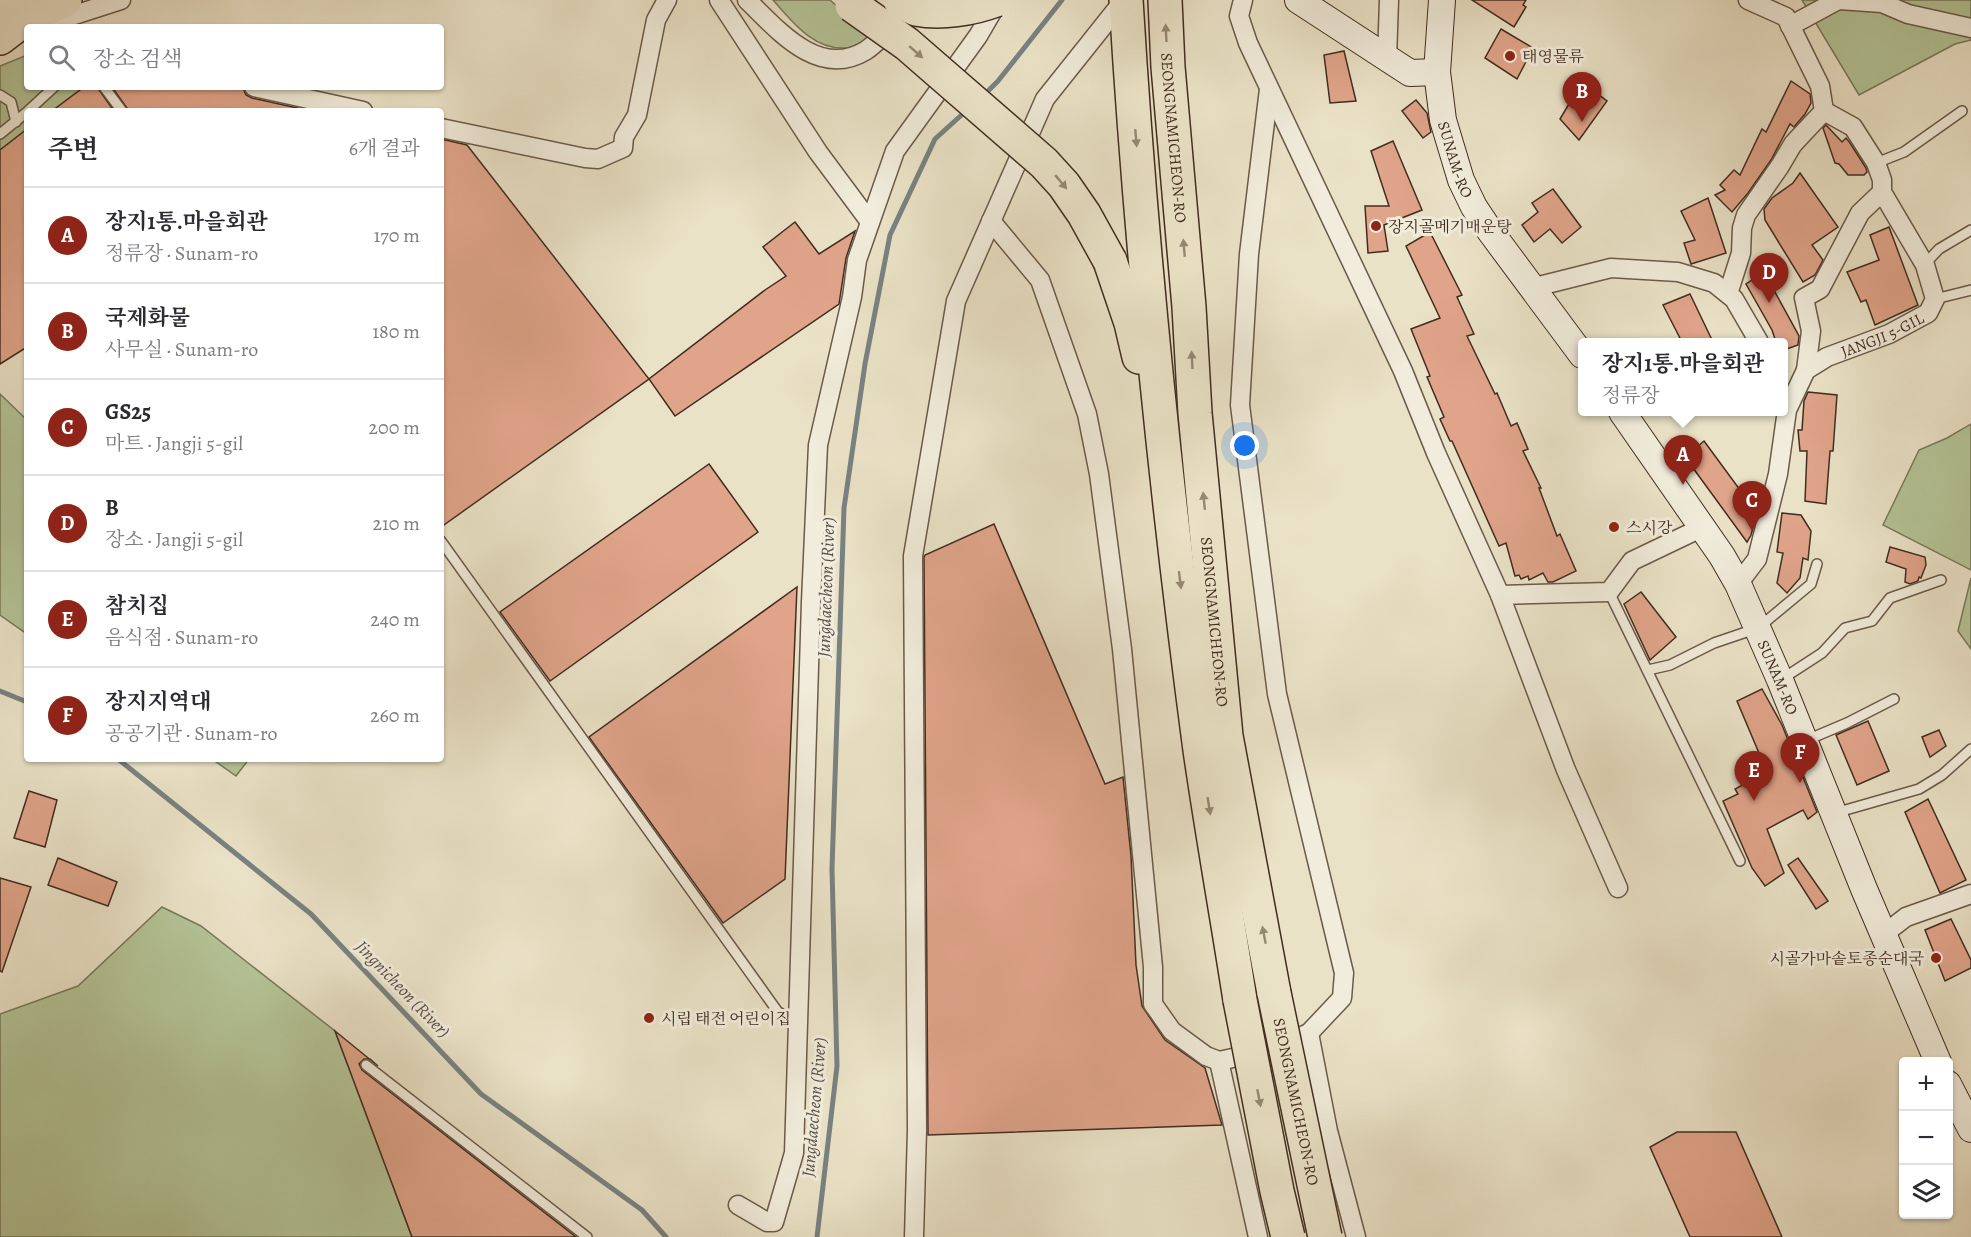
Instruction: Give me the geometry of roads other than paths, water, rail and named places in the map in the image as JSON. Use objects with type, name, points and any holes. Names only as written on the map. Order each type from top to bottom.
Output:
[{"type":"highway","points":[[0,6],[15,0]]},
{"type":"highway","points":[[900,0],[914,9],[950,10],[998,0]]},
{"type":"highway","name":"SEONGNAMICHEON-RO","points":[[1125,0],[1164,459],[1200,748],[1240,1000],[1288,1237]]},
{"type":"highway","name":"SEONGNAMICHEON-RO","points":[[1165,0],[1168,67],[1189,307],[1196,426],[1225,720],[1274,993],[1325,1237]]},
{"type":"highway","points":[[848,3],[907,44],[1044,163],[1064,185],[1084,214],[1110,261],[1131,324],[1164,459]]},
{"type":"highway","points":[[0,38],[26,18],[60,17]]},
{"type":"street","points":[[60,17],[121,0]]},
{"type":"street","points":[[444,129],[585,158],[598,159],[623,148],[624,136],[637,115],[656,20],[667,0]]},
{"type":"street","points":[[718,0],[818,152],[870,222]]},
{"type":"street","points":[[747,0],[794,45],[820,57],[843,60],[865,51],[896,23],[915,0]]},
{"type":"street","points":[[738,1205],[767,1222],[774,1222],[794,1153],[810,614],[818,445],[852,297],[857,260],[896,151],[978,36],[998,0]]},
{"type":"street","points":[[914,1237],[917,1118],[913,556],[956,301],[1045,99],[1125,0]]},
{"type":"street","points":[[1243,0],[1239,16],[1248,43],[1403,371],[1436,453],[1500,595],[1566,770],[1618,888]]},
{"type":"street","points":[[1298,0],[1410,73],[1437,72]]},
{"type":"street","points":[[1387,59],[1389,0]]},
{"type":"street","name":"SUNAM-RO","points":[[1442,0],[1437,72],[1443,120],[1461,180],[1485,223],[1578,350]]},
{"type":"street","points":[[1728,294],[1742,253],[1742,228],[1746,215],[1780,166],[1792,144],[1824,111],[1820,86],[1786,17],[1748,0]]},
{"type":"street","points":[[1790,26],[1838,0],[1882,3],[1908,14],[1971,28]]},
{"type":"street","points":[[991,221],[1040,280],[1087,414],[1099,474],[1122,649],[1153,967],[1153,1004],[1172,1031],[1206,1056],[1219,1061],[1269,1050],[1309,1033],[1342,998],[1344,973],[1277,694],[1240,405],[1249,254],[1269,89]]},
{"type":"street","points":[[268,90],[349,108]]},
{"type":"street","name":"JANGJI 5-GIL","points":[[1806,370],[1827,357],[1888,334],[1928,313],[1935,299],[1924,265],[1882,192],[1876,163],[1853,127],[1824,111]]},
{"type":"street","points":[[1788,400],[1806,370],[1811,331],[1804,298],[1820,289],[1860,213],[1882,192]]},
{"type":"street","points":[[1531,288],[1611,268],[1678,272],[1714,283],[1734,298],[1757,338]]},
{"type":"street","name":"SUNAM-RO","points":[[1625,416],[1722,556],[1738,584],[1936,1057]]},
{"type":"street","points":[[1738,584],[1757,559],[1778,474],[1784,416]]},
{"type":"street","points":[[1500,595],[1609,592],[1632,561],[1701,528]]},
{"type":"street","points":[[1884,934],[1906,917],[1971,894]]},
{"type":"street","points":[[1309,1033],[1328,1131],[1356,1237]]},
{"type":"street","points":[[1219,1061],[1258,1237]]},
{"type":"street","points":[[1953,1094],[1970,1127]]},
{"type":"lane","points":[[30,108],[51,90]]},
{"type":"lane","points":[[106,90],[120,108]]},
{"type":"lane","points":[[0,94],[11,102],[16,122]]},
{"type":"lane","points":[[1876,163],[1904,152],[1962,111]]},
{"type":"lane","points":[[0,134],[24,114]]},
{"type":"lane","points":[[1924,265],[1939,249],[1971,230]]},
{"type":"lane","points":[[1935,299],[1971,290]]},
{"type":"lane","points":[[444,546],[778,1012],[798,1021]]},
{"type":"lane","points":[[1648,670],[1670,665],[1714,643],[1758,628],[1811,584],[1817,564]]},
{"type":"lane","points":[[1780,680],[1822,653],[1845,628],[1872,621],[1890,598],[1941,580]]},
{"type":"lane","points":[[1609,592],[1740,861]]},
{"type":"lane","points":[[1805,741],[1894,699]]},
{"type":"lane","points":[[1834,814],[1919,789],[1942,775],[1971,749]]},
{"type":"lane","points":[[366,1065],[587,1237]]},
{"type":"waterway","name":"Jungdaecheon (River)","points":[[983,96],[998,81],[1062,0]]},
{"type":"waterway","name":"Jungdaecheon (River)","points":[[817,1237],[837,1066],[832,869],[844,508],[865,364],[890,235],[935,139],[967,110]]},
{"type":"waterway","name":"Jingnicheon (River)","points":[[0,691],[24,701]]},
{"type":"waterway","name":"Jingnicheon (River)","points":[[122,762],[311,914],[481,1094],[642,1210],[666,1237]]},
{"type":"place","name":"태영물류","points":[[1510,56]]},
{"type":"place","name":"국제화물","points":[[1582,122]]},
{"type":"place","name":"장지골메기매운탕","points":[[1376,226]]},
{"type":"place","name":"B","points":[[1769,303]]},
{"type":"place","name":"장지1통.마을회관","points":[[1683,485]]},
{"type":"place","name":"스시강","points":[[1614,527]]},
{"type":"place","name":"GS25","points":[[1752,531]]},
{"type":"place","name":"장지지역대","points":[[1800,783]]},
{"type":"place","name":"참치집","points":[[1754,801]]},
{"type":"place","name":"시골가마솥토종순대국","points":[[1936,958]]},
{"type":"place","name":"시립 태전 어린이집","points":[[649,1018]]}]
